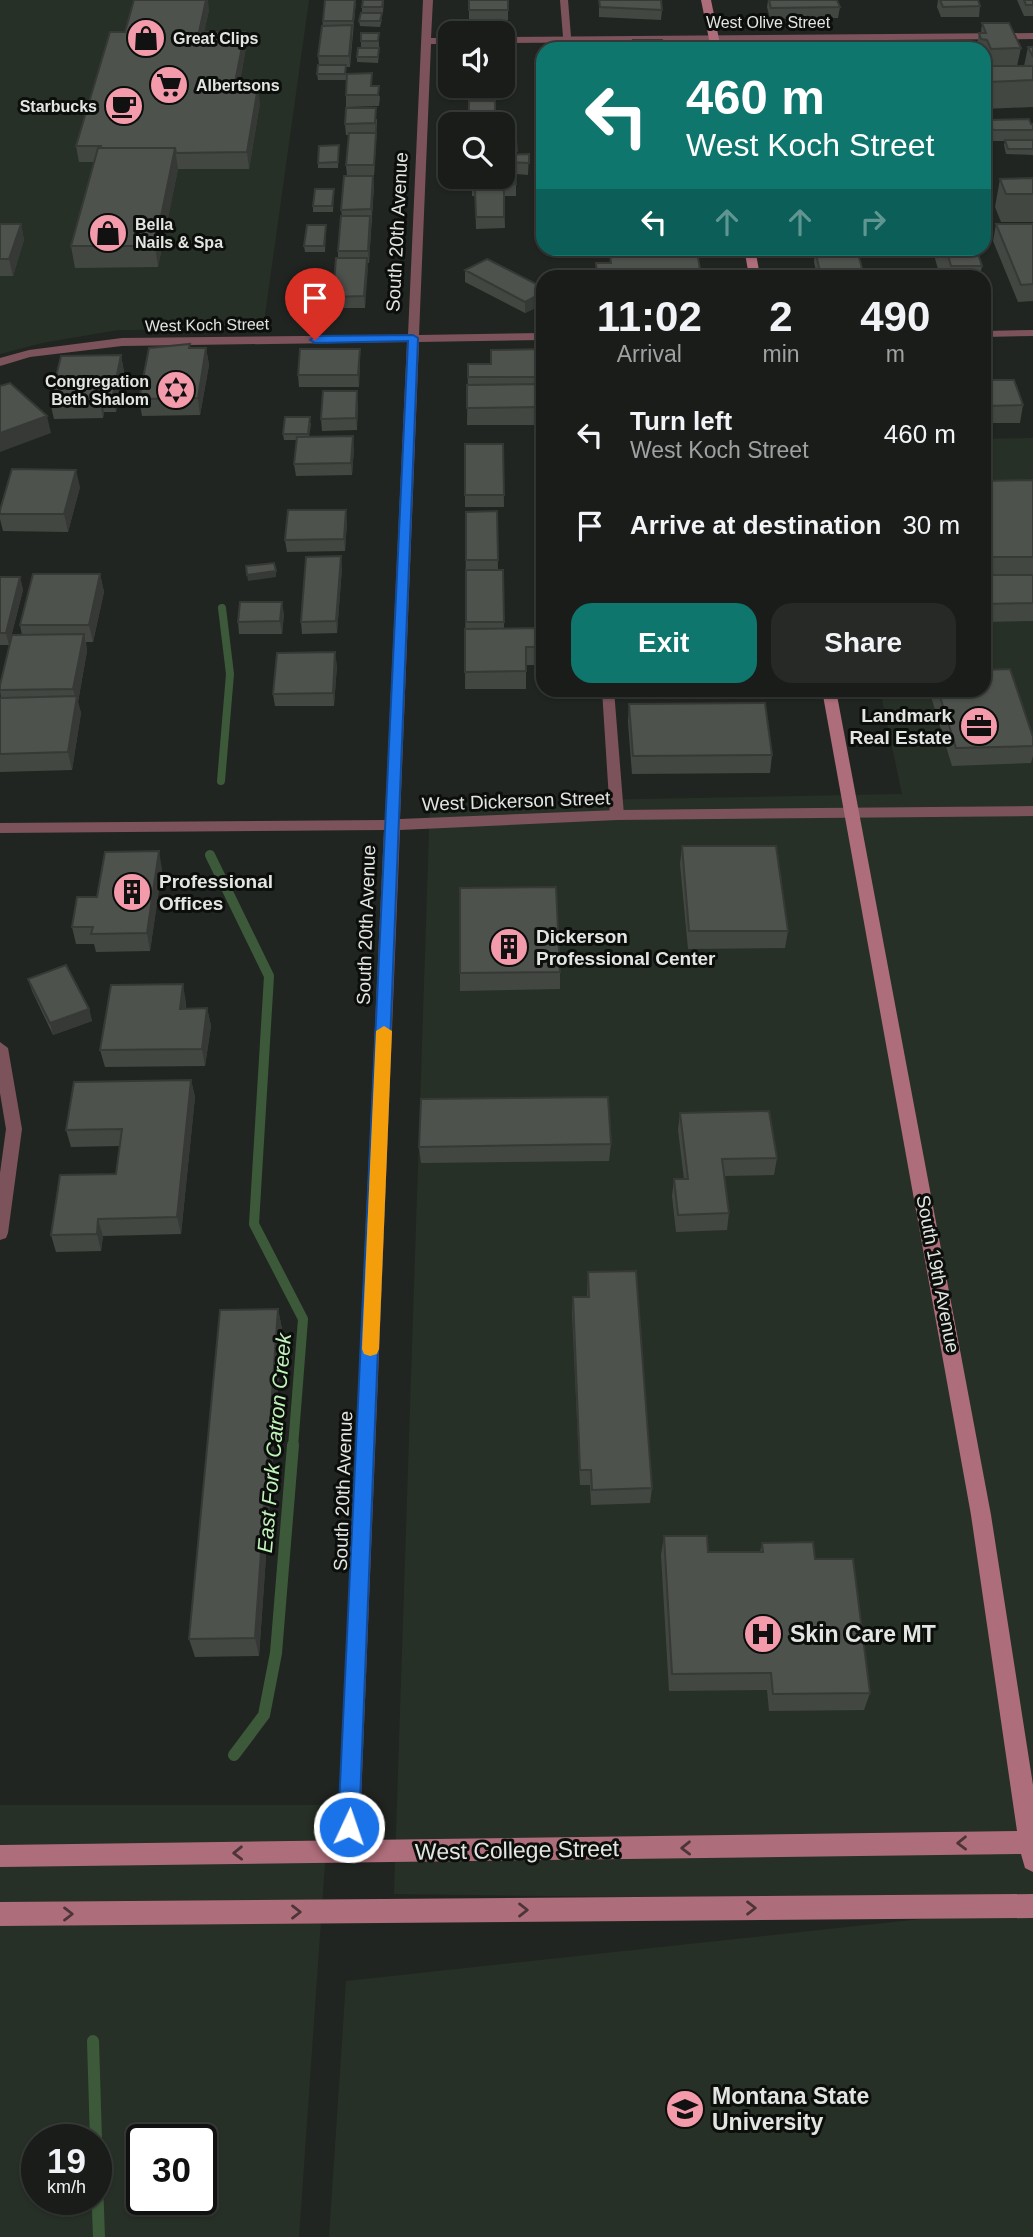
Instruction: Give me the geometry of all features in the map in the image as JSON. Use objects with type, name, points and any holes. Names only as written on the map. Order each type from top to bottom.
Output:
[{"type":"main road","points":[[706,0],[715,42]]},
{"type":"main road","name":"South 19th Avenue","points":[[830,697],[981,1515],[1032,1848]]},
{"type":"main road","name":"West College Street","points":[[0,1856],[1032,1848]]},
{"type":"main road","points":[[0,1914],[1033,1906]]},
{"type":"street","name":"South 20th Avenue","points":[[348,1852],[383,1064],[390,825],[428,0]]},
{"type":"street","name":"West Olive Street","points":[[616,42],[714,38],[1033,36]]},
{"type":"street","points":[[909,37],[911,42]]},
{"type":"street","points":[[426,41],[438,41]]},
{"type":"street","name":"West Olive Street","points":[[515,41],[536,42]]},
{"type":"street","points":[[991,334],[1033,333]]},
{"type":"street","name":"West Koch Street","points":[[0,362],[29,354],[122,342],[536,337]]},
{"type":"street","name":"West Dickerson Street","points":[[0,828],[390,825],[617,816],[1033,811]]},
{"type":"lane","points":[[564,0],[567,42]]},
{"type":"lane","points":[[608,697],[617,816]]},
{"type":"lane","points":[[0,1048],[14,1129],[0,1233]]},
{"type":"shaded area","points":[[0,0],[309,0],[263,329],[118,330],[42,343],[0,354]]},
{"type":"shaded area","points":[[1033,438],[1033,1902],[394,1894],[430,803],[902,794],[881,697],[991,697],[991,439]]},
{"type":"shaded area","points":[[0,1805],[329,1805],[299,2237],[0,2237]]},
{"type":"shaded area","name":"Montana State University","points":[[1033,1907],[1033,2237],[329,2237],[346,1981]]},
{"type":"building","points":[[134,0],[206,0],[199,32],[245,32],[234,87],[258,87],[247,152],[176,153],[175,148],[76,146],[110,32],[125,32]]},
{"type":"building","points":[[325,0],[355,0],[353,21],[323,21]]},
{"type":"building","points":[[363,0],[383,0],[382,7],[362,7]]},
{"type":"building","points":[[469,0],[508,0],[508,10],[469,10]]},
{"type":"building","points":[[599,0],[661,0],[662,10],[600,7]]},
{"type":"building","points":[[769,0],[837,0],[840,7],[771,8]]},
{"type":"building","points":[[940,0],[978,0],[980,6],[943,7]]},
{"type":"building","points":[[1024,0],[1033,0],[1033,5],[1026,5]]},
{"type":"building","points":[[361,13],[382,13],[380,21],[359,21]]},
{"type":"building","points":[[982,23],[1009,23],[1021,48],[991,49],[991,42],[981,39],[979,33],[986,33]]},
{"type":"building","points":[[352,25],[349,56],[318,56],[322,26]]},
{"type":"building","points":[[361,33],[379,33],[378,41],[361,41]]},
{"type":"building","points":[[633,40],[662,42],[633,42]]},
{"type":"building","points":[[358,48],[379,48],[378,57],[357,57]]},
{"type":"building","points":[[318,65],[346,65],[345,74],[317,74]]},
{"type":"building","points":[[991,66],[1033,66],[1033,80],[991,82]]},
{"type":"building","points":[[372,73],[371,86],[379,86],[378,95],[346,95],[347,74]]},
{"type":"building","points":[[469,101],[495,101],[495,112],[469,112]]},
{"type":"building","points":[[346,108],[376,108],[375,123],[345,124]]},
{"type":"building","points":[[1029,119],[1033,130],[993,130],[991,120]]},
{"type":"building","points":[[349,133],[376,133],[374,165],[346,165]]},
{"type":"building","points":[[1005,140],[1033,140],[1033,149],[1008,149]]},
{"type":"building","points":[[339,145],[338,162],[318,163],[319,146]]},
{"type":"building","points":[[98,148],[175,148],[155,246],[71,246]]},
{"type":"building","points":[[529,154],[529,163],[515,162],[515,155]]},
{"type":"building","points":[[344,176],[373,176],[371,209],[341,210]]},
{"type":"building","points":[[1033,178],[1033,194],[1006,194],[1000,179]]},
{"type":"building","points":[[315,189],[334,189],[332,206],[313,206]]},
{"type":"building","points":[[475,190],[504,190],[504,217],[476,217]]},
{"type":"building","points":[[341,216],[370,216],[368,251],[338,251]]},
{"type":"building","points":[[0,224],[21,224],[9,259],[0,259]]},
{"type":"building","points":[[996,224],[1033,224],[1033,284],[1021,285]]},
{"type":"building","points":[[307,225],[326,225],[324,246],[304,246]]},
{"type":"building","points":[[610,256],[698,256],[700,270],[597,270],[596,263],[611,263]]},
{"type":"building","points":[[816,256],[859,256],[862,270],[820,270]]},
{"type":"building","points":[[948,256],[979,256],[982,266],[951,266]]},
{"type":"building","points":[[336,258],[367,258],[364,296],[333,297]]},
{"type":"building","points":[[487,259],[536,284],[536,296],[525,302],[465,270]]},
{"type":"building","points":[[305,272],[328,272],[326,293],[303,293]]},
{"type":"building","name":"Congregation Beth Shalom","points":[[190,344],[189,348],[206,348],[198,398],[139,399],[149,348]]},
{"type":"building","points":[[300,349],[360,349],[358,375],[298,375]]},
{"type":"building","points":[[536,349],[536,377],[468,377],[468,364],[491,364],[491,350]]},
{"type":"building","points":[[121,355],[113,395],[101,395],[100,401],[50,402],[61,356]]},
{"type":"building","points":[[991,380],[1014,380],[1023,405],[991,406]]},
{"type":"building","points":[[10,383],[47,416],[0,433],[0,386]]},
{"type":"building","points":[[536,384],[536,407],[467,408],[467,385]]},
{"type":"building","points":[[323,391],[357,391],[356,418],[321,419]]},
{"type":"building","points":[[285,417],[310,417],[308,434],[283,434]]},
{"type":"building","points":[[353,436],[351,463],[294,464],[297,437]]},
{"type":"building","points":[[465,444],[503,444],[504,495],[465,495]]},
{"type":"building","points":[[12,469],[76,470],[64,514],[0,514]]},
{"type":"building","points":[[1033,480],[1033,557],[991,557],[991,481]]},
{"type":"building","points":[[288,510],[346,510],[344,539],[285,540]]},
{"type":"building","points":[[497,511],[498,560],[466,560],[466,512]]},
{"type":"building","points":[[341,556],[336,621],[301,622],[306,557]]},
{"type":"building","points":[[274,563],[276,571],[247,575],[246,566]]},
{"type":"building","points":[[466,570],[503,570],[504,622],[466,622]]},
{"type":"building","points":[[33,574],[100,574],[89,625],[20,625]]},
{"type":"building","points":[[991,575],[1033,575],[1033,603],[991,604]]},
{"type":"building","points":[[0,577],[20,577],[6,633],[0,633]]},
{"type":"building","points":[[240,602],[282,602],[280,621],[238,622]]},
{"type":"building","points":[[536,628],[536,647],[526,647],[526,671],[465,672],[465,629]]},
{"type":"building","points":[[84,634],[73,689],[0,690],[12,635]]},
{"type":"building","points":[[335,652],[333,693],[273,694],[277,653]]},
{"type":"building","name":"Landmark Real Estate","points":[[1010,669],[1033,737],[1033,746],[956,748],[940,697],[991,697],[991,670]]},
{"type":"building","points":[[77,696],[68,752],[0,754],[0,698]]},
{"type":"building","points":[[765,703],[772,755],[633,756],[629,704]]},
{"type":"building","name":"Dickerson Professional Center","points":[[682,846],[776,846],[788,931],[689,931]]},
{"type":"building","name":"Professional Offices","points":[[159,851],[147,933],[91,934],[93,927],[72,927],[77,897],[97,897],[105,852]]},
{"type":"building","name":"Dickerson Professional Center","points":[[556,887],[560,972],[460,973],[460,888]]},
{"type":"building","points":[[66,965],[89,1009],[50,1023],[28,979]]},
{"type":"building","points":[[183,984],[180,1009],[207,1008],[202,1049],[100,1050],[111,985]]},
{"type":"building","points":[[191,1080],[177,1217],[98,1219],[97,1234],[51,1235],[60,1175],[116,1174],[122,1129],[66,1130],[74,1082]]},
{"type":"building","points":[[608,1097],[611,1144],[419,1147],[421,1099]]},
{"type":"building","points":[[769,1111],[777,1158],[722,1159],[729,1213],[678,1215],[674,1179],[688,1179],[680,1113]]},
{"type":"building","points":[[636,1271],[652,1488],[592,1490],[591,1470],[580,1470],[573,1297],[589,1297],[588,1272]]},
{"type":"building","points":[[278,1309],[255,1638],[189,1639],[220,1310]]},
{"type":"building","points":[[664,1536],[707,1536],[708,1552],[763,1552],[762,1543],[813,1542],[815,1559],[853,1559],[870,1693],[773,1694],[771,1673],[672,1674]]},
{"type":"waterway","name":"East Fork Catron Creek","points":[[221,781],[230,674],[222,608]]},
{"type":"waterway","name":"East Fork Catron Creek","points":[[210,855],[269,976],[254,1224],[303,1319],[293,1447]]},
{"type":"waterway","name":"East Fork Catron Creek","points":[[234,1755],[264,1715],[276,1653],[293,1445]]},
{"type":"waterway","name":"East Fork Catron Creek","points":[[93,2041],[96,2124]]},
{"type":"waterway","name":"East Fork Catron Creek","points":[[98,2215],[99,2237]]},
{"type":"slow traffic","points":[[370,1349],[384,1031]]},
{"type":"place","name":"Great Clips","points":[[146,38]]},
{"type":"place","name":"Albertsons","points":[[169,85]]},
{"type":"place","name":"Starbucks","points":[[124,106]]},
{"type":"place","name":"Bella Nails & Spa","points":[[108,233]]},
{"type":"place","name":"Congregation Beth Shalom","points":[[176,390]]},
{"type":"place","name":"Landmark Real Estate","points":[[979,726]]},
{"type":"place","name":"Professional Offices","points":[[132,892]]},
{"type":"place","name":"Dickerson Professional Center","points":[[509,947]]},
{"type":"place","name":"Skin Care MT","points":[[763,1634]]},
{"type":"place","name":"Montana State University","points":[[685,2109]]},
{"type":"route","points":[[315,340],[413,338],[349,1827]]}]
